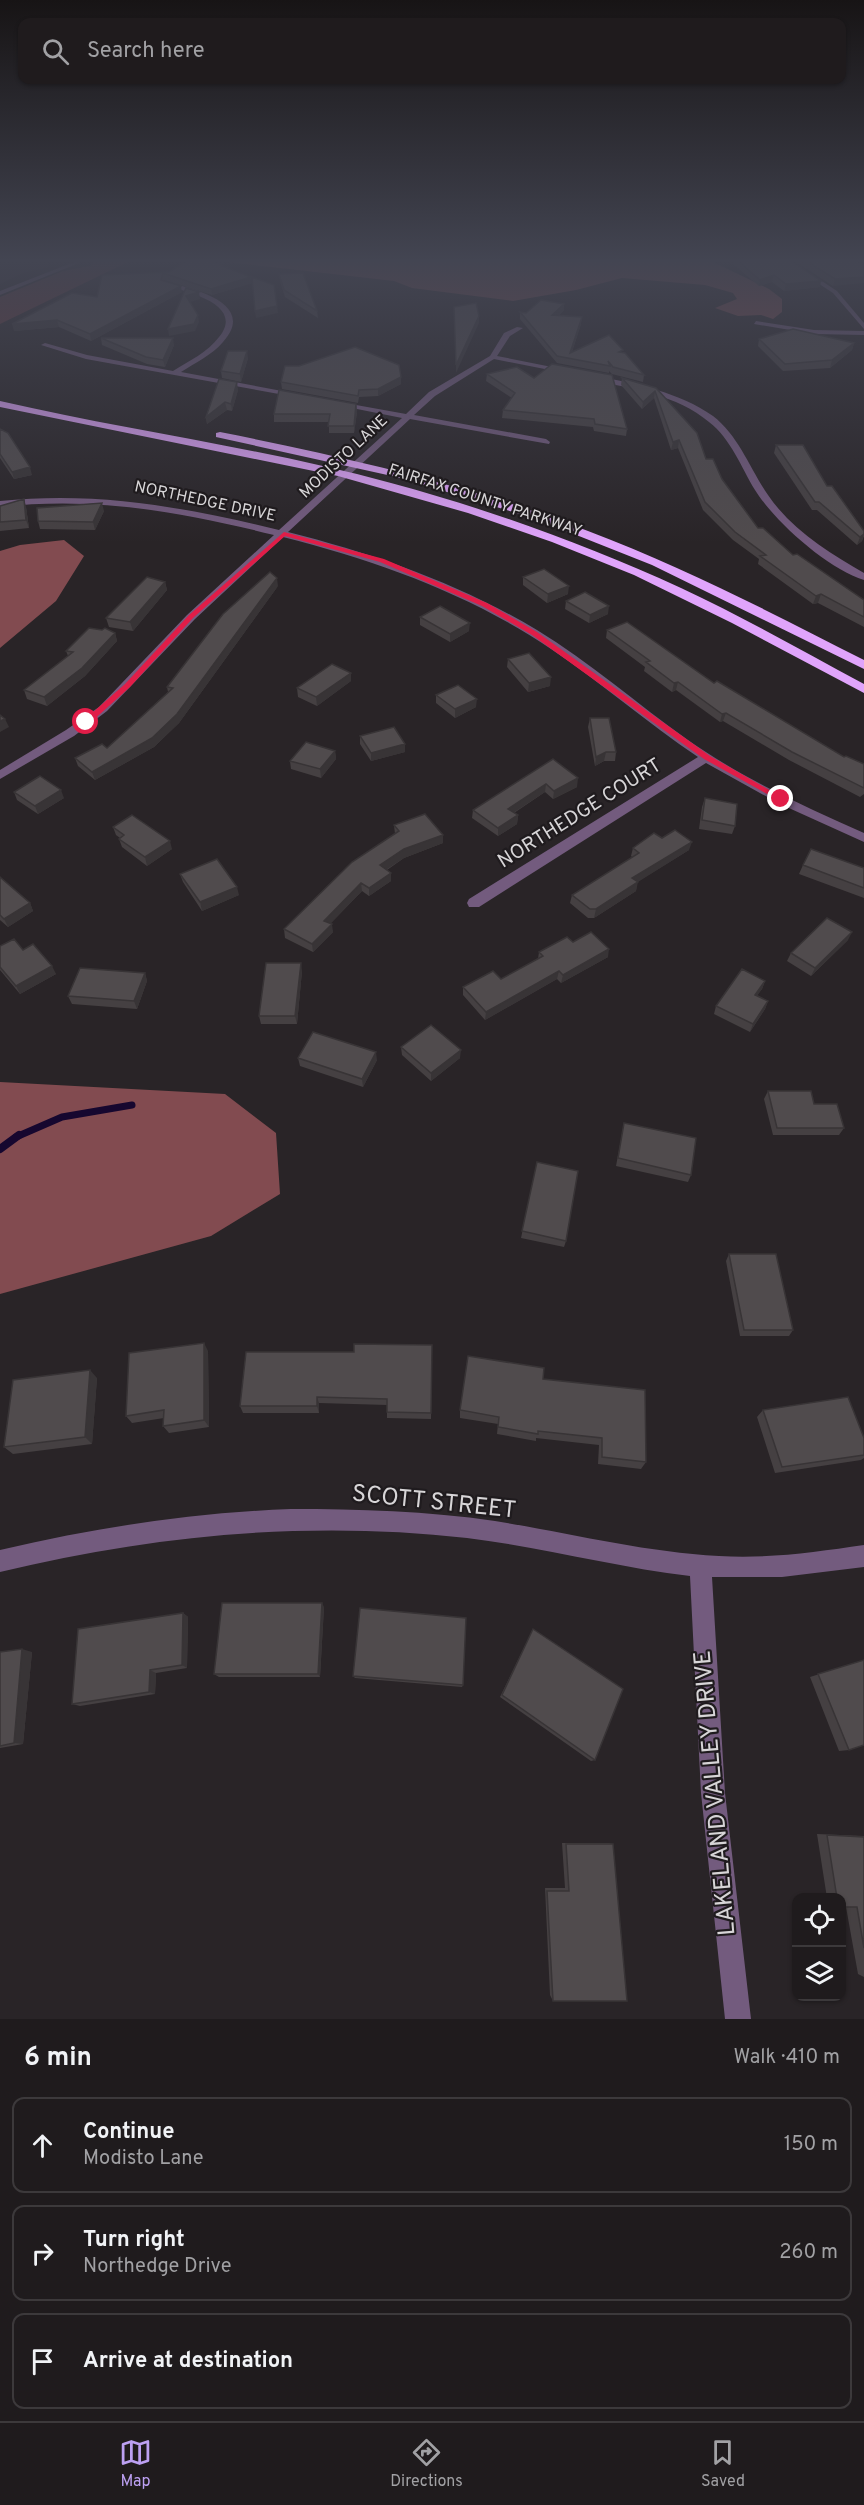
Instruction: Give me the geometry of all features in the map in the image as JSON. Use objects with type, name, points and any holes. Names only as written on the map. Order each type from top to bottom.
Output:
[{"type":"highway","name":"FAIRFAX COUNTY PARKWAY","points":[[0,404],[346,474],[480,513],[614,563],[717,610],[864,689]]},
{"type":"highway","name":"FAIRFAX COUNTY PARKWAY","points":[[206,433],[358,464],[488,500],[585,534],[689,578],[864,665]]},
{"type":"street","points":[[77,354],[303,397]]},
{"type":"street","points":[[175,373],[201,354]]},
{"type":"street","name":"MODISTO LANE","points":[[0,776],[70,733],[103,709],[191,617],[284,534],[408,417],[442,387],[495,354]]},
{"type":"street","points":[[493,357],[641,387],[675,398],[698,410],[719,427],[779,514],[825,553],[864,577]]},
{"type":"street","points":[[327,402],[546,442]]},
{"type":"street","name":"NORTHEDGE DRIVE","points":[[0,504],[74,498],[135,501],[284,534],[382,561],[485,605],[559,650],[707,758],[781,799],[864,838]]},
{"type":"street","name":"NORTHEDGE COURT","points":[[474,903],[707,758]]},
{"type":"street","name":"SCOTT STREET","points":[[0,1561],[142,1530],[250,1518],[368,1518],[468,1528],[701,1566],[772,1566],[864,1556]]},
{"type":"street","name":"LAKELAND VALLEY DRIVE","points":[[701,1566],[703,1652],[729,1949],[738,2019]]},
{"type":"shaded area","points":[[64,540],[84,556],[56,601],[0,648],[0,551],[20,545]]},
{"type":"shaded area","points":[[0,1082],[225,1094],[276,1133],[280,1194],[211,1236],[0,1294]]},
{"type":"building","points":[[139,354],[166,354],[163,360]]},
{"type":"building","points":[[227,354],[246,354],[240,374],[221,371]]},
{"type":"building","points":[[334,354],[373,354],[399,365],[401,377],[378,389],[359,390],[358,396],[281,382],[285,366],[299,366]]},
{"type":"building","points":[[456,354],[461,354],[456,365]]},
{"type":"building","points":[[556,354],[626,354],[644,375],[613,367],[608,361],[610,366]]},
{"type":"building","points":[[775,354],[839,354],[832,360],[785,364]]},
{"type":"building","points":[[552,364],[612,375],[627,429],[595,424],[594,419],[503,410],[515,393],[487,374],[517,367],[534,378]]},
{"type":"building","points":[[622,378],[656,388],[697,433],[706,459],[713,459],[722,479],[758,528],[763,528],[793,555],[797,554],[864,600],[864,617],[821,594],[816,596],[760,556],[766,555],[735,532],[705,502],[679,440],[673,442],[655,391],[643,402]]},
{"type":"building","points":[[219,379],[237,382],[231,404],[225,402],[206,417]]},
{"type":"building","points":[[279,390],[356,404],[354,426],[328,426],[330,414],[274,414]]},
{"type":"building","points":[[0,429],[8,433],[30,467],[12,472],[0,454]]},
{"type":"building","points":[[776,445],[803,445],[827,486],[832,486],[864,534],[860,537],[819,502],[815,502]]},
{"type":"building","points":[[24,499],[26,520],[0,522],[0,506]]},
{"type":"building","points":[[102,503],[93,522],[38,521],[37,508]]},
{"type":"building","points":[[544,569],[569,586],[548,594],[523,577]]},
{"type":"building","points":[[270,572],[277,578],[177,714],[152,738],[92,772],[75,758],[102,744],[107,748],[173,688],[167,687],[223,614]]},
{"type":"building","points":[[147,577],[165,582],[130,622],[106,618]]},
{"type":"building","points":[[585,592],[609,606],[590,615],[566,601]]},
{"type":"building","points":[[440,606],[470,623],[450,634],[420,617]]},
{"type":"building","points":[[627,622],[714,683],[717,681],[844,757],[864,764],[864,788],[792,752],[726,713],[722,714],[678,682],[674,683],[646,662],[650,661],[607,630]]},
{"type":"building","points":[[89,628],[102,630],[105,628],[115,633],[82,668],[44,697],[24,690],[73,652],[66,651]]},
{"type":"building","points":[[529,653],[551,677],[529,683],[508,659]]},
{"type":"building","points":[[332,664],[351,673],[316,697],[297,688]]},
{"type":"building","points":[[458,685],[477,699],[455,709],[436,695]]},
{"type":"building","points":[[590,718],[609,718],[616,752],[606,752],[596,757]]},
{"type":"building","points":[[394,727],[405,744],[371,753],[360,736]]},
{"type":"building","points":[[306,742],[335,751],[320,769],[290,761]]},
{"type":"building","points":[[553,759],[578,778],[554,791],[546,784],[508,809],[518,815],[498,828],[473,810]]},
{"type":"building","points":[[40,776],[61,790],[35,806],[14,792]]},
{"type":"building","points":[[705,798],[737,804],[735,826],[702,820]]},
{"type":"building","points":[[425,814],[443,835],[404,849],[380,865],[391,873],[369,888],[361,883],[324,921],[332,924],[312,944],[284,929],[352,862],[399,831],[394,825]]},
{"type":"building","points":[[132,815],[170,841],[145,857],[119,839],[124,835],[113,827]]},
{"type":"building","points":[[675,830],[692,842],[632,878],[638,882],[596,909],[590,909],[572,895],[639,853],[633,848],[654,833],[662,838]]},
{"type":"building","points":[[811,849],[864,868],[864,888],[803,865]]},
{"type":"building","points":[[217,859],[237,887],[200,902],[180,874]]},
{"type":"building","points":[[0,877],[30,903],[4,919],[0,915]]},
{"type":"building","points":[[827,918],[852,932],[815,968],[791,953]]},
{"type":"building","points":[[591,932],[609,949],[563,975],[559,971],[486,1012],[463,987],[493,971],[501,979],[543,956],[539,952],[567,937],[573,942]]},
{"type":"building","points":[[14,939],[23,950],[33,944],[52,966],[16,986],[0,967],[0,946]]},
{"type":"building","points":[[266,963],[301,963],[295,1016],[259,1016]]},
{"type":"building","points":[[80,968],[145,973],[134,1001],[68,996]]},
{"type":"building","points":[[742,969],[765,981],[755,995],[768,1001],[753,1024],[716,1006]]},
{"type":"building","points":[[431,1025],[461,1050],[431,1073],[401,1047]]},
{"type":"building","points":[[313,1032],[376,1052],[362,1079],[298,1058]]},
{"type":"building","points":[[768,1091],[811,1091],[814,1104],[837,1104],[844,1128],[777,1128]]},
{"type":"building","points":[[624,1123],[696,1138],[691,1175],[618,1158]]},
{"type":"building","points":[[537,1162],[578,1171],[566,1241],[522,1231]]},
{"type":"building","points":[[729,1254],[776,1254],[793,1330],[744,1330]]},
{"type":"building","points":[[204,1343],[204,1420],[163,1426],[164,1410],[126,1416],[129,1353]]},
{"type":"building","points":[[354,1344],[432,1345],[431,1413],[387,1412],[387,1399],[317,1397],[317,1406],[240,1406],[246,1352],[354,1352]]},
{"type":"building","points":[[468,1356],[544,1368],[543,1379],[645,1390],[646,1462],[602,1457],[602,1438],[538,1431],[538,1434],[498,1427],[499,1417],[460,1410]]},
{"type":"building","points":[[90,1370],[85,1437],[4,1447],[13,1380]]},
{"type":"building","points":[[848,1397],[864,1438],[864,1455],[782,1467],[763,1410]]},
{"type":"building","points":[[222,1603],[322,1603],[318,1674],[214,1674]]},
{"type":"building","points":[[360,1608],[466,1618],[463,1685],[353,1676]]},
{"type":"building","points":[[183,1613],[182,1665],[150,1670],[149,1692],[72,1704],[78,1629]]},
{"type":"building","points":[[533,1629],[623,1689],[595,1760],[502,1695]]},
{"type":"building","points":[[22,1649],[14,1743],[0,1746],[0,1652]]},
{"type":"building","points":[[864,1660],[864,1745],[849,1750],[818,1674]]},
{"type":"building","points":[[827,1835],[864,1837],[864,1948],[857,1907],[846,1907],[846,1893],[836,1893]]},
{"type":"building","points":[[566,1844],[613,1844],[627,2001],[553,2001],[547,1891],[569,1891]]},
{"type":"waterway","points":[[17,1137],[62,1117],[132,1105]]},
{"type":"waterway","points":[[0,1149],[17,1137]]},
{"type":"route","points":[[86,722],[128,685],[191,617],[284,534],[322,542],[382,561],[485,605],[535,633],[707,758],[781,799]]}]
